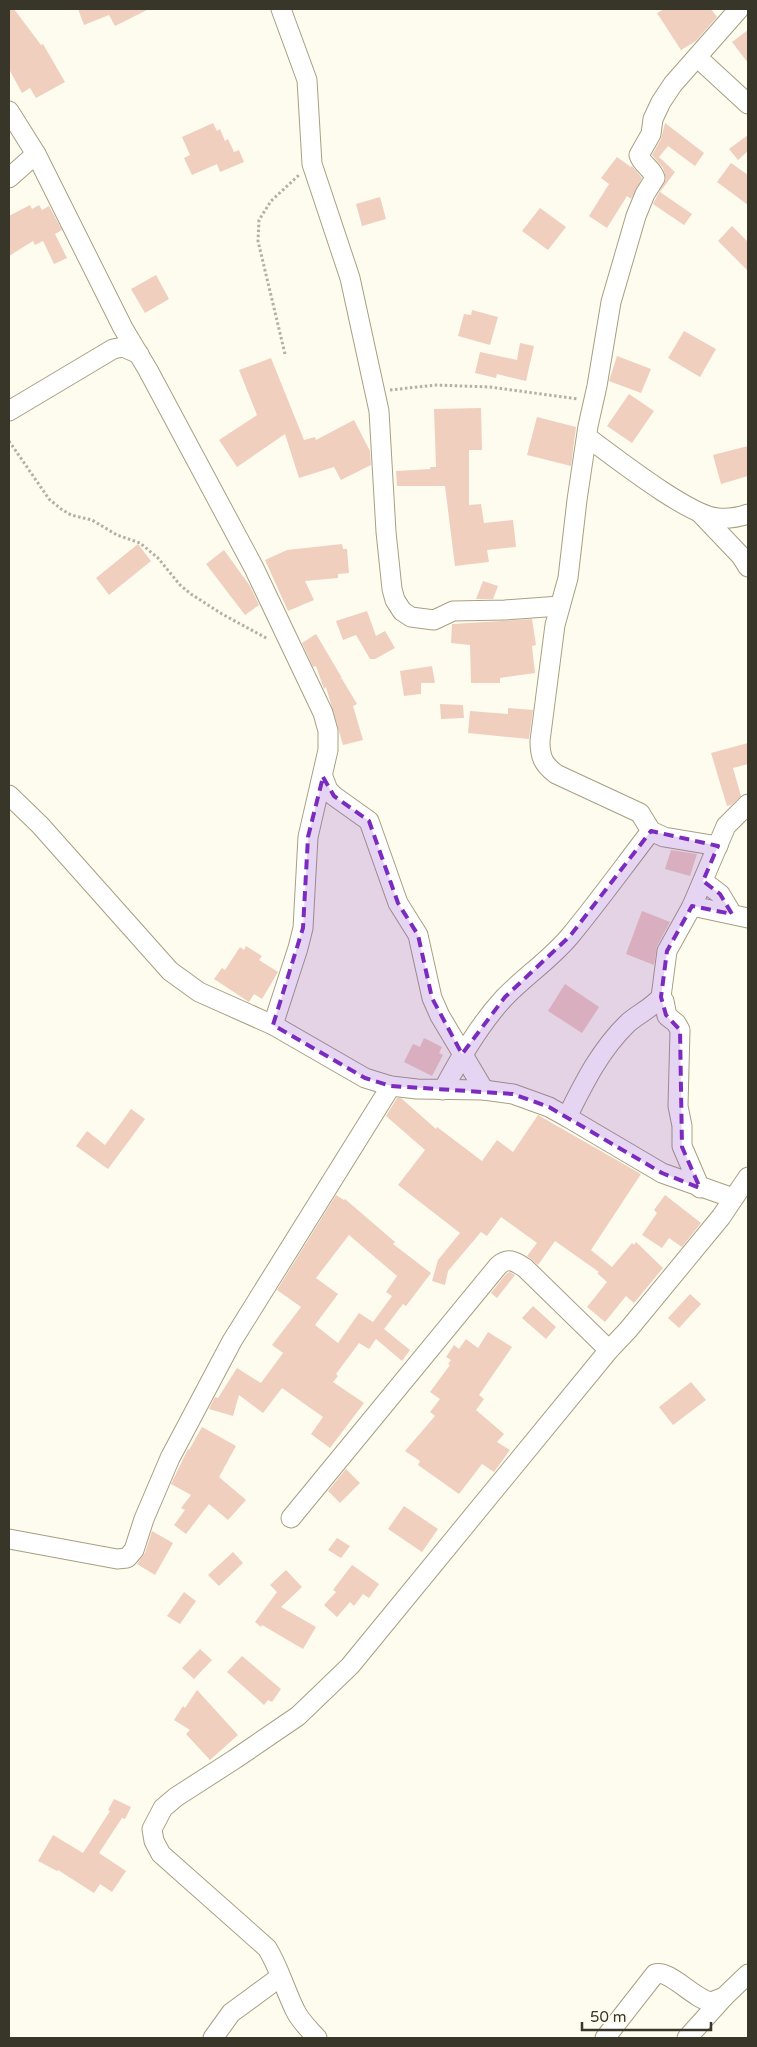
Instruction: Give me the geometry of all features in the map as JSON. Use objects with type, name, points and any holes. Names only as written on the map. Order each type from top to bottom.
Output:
[{"type":"street","points":[[281,9],[307,80],[312,164],[350,278],[379,411],[392,589],[402,611],[411,618],[434,620],[453,611],[560,606]]},
{"type":"street","points":[[718,846],[664,837],[650,831],[640,813],[556,774],[546,766],[540,756],[540,741],[545,696],[560,606],[568,578],[577,500],[611,302],[636,216],[645,194],[655,178],[654,173],[640,161],[639,154],[651,134],[653,119],[661,102],[673,84],[739,9]]},
{"type":"street","points":[[697,57],[748,104]]},
{"type":"street","points":[[9,111],[36,154],[123,328],[139,354],[254,568],[323,712],[328,731],[328,750],[323,776],[313,808],[308,837],[302,928],[298,948],[273,1025]]},
{"type":"street","points":[[9,178],[36,154]]},
{"type":"street","points":[[9,411],[113,349],[123,347],[139,354]]},
{"type":"street","points":[[587,437],[668,495],[699,512],[717,518],[748,514]]},
{"type":"street","points":[[699,512],[741,556],[748,567]]},
{"type":"street","points":[[323,776],[328,790],[368,821],[398,903],[418,935],[432,998],[440,1016],[484,1090]]},
{"type":"street","points":[[9,795],[40,825],[170,971],[199,992],[273,1025],[365,1078],[391,1086],[443,1090],[484,1090],[513,1094],[549,1107],[662,1173],[700,1188],[742,1190]]},
{"type":"street","points":[[700,1188],[682,1146],[683,1134],[678,1106],[680,1030],[676,1023],[667,1016],[664,1001],[661,997],[667,951],[692,906],[726,826],[748,804]]},
{"type":"street","points":[[443,1090],[462,1054],[505,997],[546,962],[570,936],[650,831]]},
{"type":"street","points":[[703,881],[720,894],[740,916]]},
{"type":"street","points":[[692,906],[740,916]]},
{"type":"street","points":[[567,1117],[588,1074],[603,1052],[629,1022],[661,997]]},
{"type":"street","points":[[9,1539],[117,1559],[127,1558],[134,1550],[144,1519],[170,1458],[232,1341],[391,1086]]},
{"type":"street","points":[[317,2038],[295,2012],[274,1959],[258,1939],[161,1854],[154,1841],[152,1829],[156,1818],[163,1808],[176,1797],[298,1716],[350,1666],[742,1190]]},
{"type":"street","points":[[291,1518],[498,1266],[506,1260],[511,1260],[524,1268],[609,1350]]},
{"type":"street","points":[[605,2038],[654,1974],[659,1973],[668,1976],[704,2001],[711,2002],[724,1997]]},
{"type":"street","points":[[687,2038],[724,1997],[748,1974]]},
{"type":"street","points":[[213,2038],[231,2013],[280,1977]]},
{"type":"path","points":[[285,354],[258,241],[259,220],[271,201],[312,164]]},
{"type":"path","points":[[375,392],[436,386],[490,387],[594,402]]},
{"type":"path","points":[[9,441],[49,499],[61,509],[72,515],[92,520],[117,535],[140,543],[158,558],[180,585],[191,594],[222,614],[295,654]]},
{"type":"highlighted area","points":[[323,777],[334,796],[369,821],[398,903],[418,935],[432,998],[462,1054],[505,997],[570,936],[651,831],[718,846],[703,881],[720,894],[732,914],[692,906],[667,951],[661,997],[666,1015],[680,1030],[682,1147],[700,1188],[662,1173],[549,1107],[513,1094],[391,1086],[365,1078],[273,1025],[303,928],[308,837]]},
{"type":"building","points":[[9,9],[14,9],[41,45],[43,44],[65,82],[36,98],[30,88],[22,93],[9,69]]},
{"type":"building","points":[[78,9],[149,9],[115,26],[109,15],[84,25]]},
{"type":"building","points":[[664,9],[711,9],[717,17],[696,41],[681,50],[657,13]]},
{"type":"building","points":[[748,30],[748,63],[732,42]]},
{"type":"building","points":[[213,123],[217,131],[220,129],[225,141],[228,139],[234,152],[239,150],[244,162],[220,172],[217,164],[192,175],[184,158],[190,155],[182,137]]},
{"type":"building","points":[[665,123],[704,153],[695,166],[668,146],[659,157],[675,172],[660,192],[692,214],[684,225],[653,204],[666,179],[663,168],[652,155],[661,139]]},
{"type":"building","points":[[748,135],[748,151],[738,160],[729,149]]},
{"type":"building","points":[[617,157],[632,166],[642,178],[631,199],[627,196],[607,228],[589,216],[609,184],[601,178]]},
{"type":"building","points":[[731,163],[748,175],[748,205],[717,182]]},
{"type":"building","points":[[380,197],[386,219],[362,226],[356,204]]},
{"type":"building","points":[[30,205],[32,209],[39,205],[42,210],[49,206],[62,230],[55,234],[67,258],[54,264],[43,241],[35,245],[33,241],[9,256],[9,216]]},
{"type":"building","points":[[540,208],[566,227],[548,250],[522,231]]},
{"type":"building","points":[[732,226],[748,242],[748,271],[718,241]]},
{"type":"building","points":[[156,275],[169,299],[145,313],[131,289]]},
{"type":"building","points":[[472,310],[498,317],[490,345],[458,336],[464,314],[471,315]]},
{"type":"building","points":[[684,331],[716,349],[700,377],[668,358]]},
{"type":"building","points":[[520,343],[534,346],[526,381],[497,374],[496,378],[475,373],[480,352],[517,360]]},
{"type":"building","points":[[617,356],[651,369],[641,393],[609,381]]},
{"type":"building","points":[[271,358],[304,440],[315,437],[316,440],[354,420],[370,451],[371,465],[341,480],[334,467],[299,478],[285,434],[237,467],[219,440],[257,415],[239,370]]},
{"type":"building","points":[[629,394],[654,411],[632,443],[607,426]]},
{"type":"building","points":[[481,408],[482,450],[469,450],[469,505],[481,504],[484,523],[513,520],[516,547],[487,550],[489,562],[455,566],[445,486],[397,486],[396,471],[436,467],[434,409]]},
{"type":"building","points":[[537,417],[576,427],[571,466],[527,455]]},
{"type":"building","points":[[748,446],[748,476],[721,484],[713,455]]},
{"type":"building","points":[[138,544],[151,561],[109,595],[96,578]]},
{"type":"building","points":[[342,544],[343,549],[347,549],[349,573],[338,574],[338,578],[305,581],[314,600],[288,611],[265,560],[287,550]]},
{"type":"building","points":[[224,550],[250,586],[259,605],[245,615],[206,564]]},
{"type":"building","points":[[483,581],[498,586],[493,599],[476,599]]},
{"type":"building","points":[[367,611],[376,636],[385,631],[395,648],[375,659],[370,659],[356,635],[343,640],[336,621]]},
{"type":"building","points":[[532,619],[536,645],[532,646],[535,673],[500,678],[500,683],[471,683],[470,645],[451,643],[452,624]]},
{"type":"building","points":[[316,634],[342,678],[340,679],[342,679],[357,704],[353,706],[363,740],[343,745],[326,687],[324,689],[316,666],[313,667],[302,643]]},
{"type":"building","points":[[432,666],[435,683],[421,683],[421,694],[404,696],[400,671]]},
{"type":"building","points":[[440,704],[463,705],[464,718],[441,719]]},
{"type":"building","points":[[508,708],[533,710],[529,739],[468,733],[470,711],[508,714]]},
{"type":"building","points":[[748,743],[748,764],[733,768],[741,796],[731,805],[727,806],[711,753]]},
{"type":"building","points":[[671,850],[697,854],[690,876],[665,869]]},
{"type":"building","points":[[642,911],[670,922],[657,946],[654,965],[626,954]]},
{"type":"building","points":[[246,946],[262,956],[259,960],[278,972],[262,999],[254,994],[249,1002],[214,979],[222,968],[225,970],[240,947],[244,950]]},
{"type":"building","points":[[565,984],[599,1007],[582,1033],[548,1011]]},
{"type":"building","points":[[424,1038],[442,1047],[439,1053],[443,1055],[432,1076],[404,1062],[413,1044],[420,1047]]},
{"type":"building","points":[[397,1098],[401,1098],[436,1129],[437,1127],[482,1161],[497,1140],[513,1152],[538,1115],[641,1174],[591,1250],[612,1267],[632,1243],[634,1245],[636,1242],[663,1268],[634,1303],[626,1296],[605,1322],[587,1307],[607,1282],[597,1273],[599,1272],[555,1241],[538,1265],[527,1256],[537,1243],[501,1217],[487,1236],[481,1232],[448,1271],[445,1285],[432,1281],[438,1260],[460,1233],[398,1185],[425,1150],[386,1116]]},
{"type":"building","points":[[131,1109],[145,1119],[108,1169],[76,1146],[87,1131],[105,1145]]},
{"type":"building","points":[[336,1195],[345,1199],[395,1242],[393,1244],[431,1273],[406,1306],[403,1304],[384,1329],[410,1350],[402,1361],[376,1339],[369,1349],[359,1343],[336,1374],[338,1376],[333,1382],[364,1403],[330,1448],[311,1434],[323,1417],[282,1388],[263,1413],[239,1395],[233,1416],[209,1409],[215,1397],[218,1398],[237,1368],[261,1383],[283,1353],[272,1345],[301,1307],[277,1290]],"holes":[[[349,1235],[397,1276],[386,1292],[392,1296],[373,1322],[359,1313],[338,1343],[315,1325],[338,1294],[316,1278]]]},
{"type":"building","points":[[665,1195],[701,1223],[682,1247],[669,1238],[662,1248],[642,1235],[657,1213],[654,1210]]},
{"type":"building","points":[[510,1272],[515,1275],[497,1298],[491,1293],[506,1274]]},
{"type":"building","points":[[690,1294],[701,1304],[679,1328],[668,1318]]},
{"type":"building","points":[[533,1306],[556,1327],[546,1339],[522,1318]]},
{"type":"building","points":[[488,1332],[512,1347],[479,1395],[484,1399],[476,1410],[504,1434],[497,1442],[510,1450],[494,1472],[482,1464],[459,1494],[418,1465],[420,1461],[405,1451],[435,1416],[430,1412],[440,1399],[430,1392],[450,1365],[448,1364],[451,1360],[446,1357],[454,1345],[459,1349],[466,1339],[478,1348]]},
{"type":"building","points":[[691,1382],[706,1400],[673,1425],[659,1407]]},
{"type":"building","points":[[202,1427],[236,1446],[219,1477],[246,1500],[228,1520],[209,1504],[186,1534],[174,1525],[185,1510],[181,1508],[191,1495],[171,1484],[188,1449]]},
{"type":"building","points":[[346,1469],[360,1483],[340,1503],[328,1491]]},
{"type":"building","points":[[404,1506],[438,1529],[422,1552],[388,1529]]},
{"type":"building","points":[[152,1531],[173,1543],[155,1575],[137,1564],[145,1553]]},
{"type":"building","points":[[337,1538],[350,1546],[341,1558],[328,1550]]},
{"type":"building","points":[[233,1552],[243,1563],[219,1586],[208,1575]]},
{"type":"building","points":[[352,1565],[379,1584],[369,1598],[363,1594],[354,1606],[350,1602],[337,1617],[324,1605],[336,1592],[333,1590]]},
{"type":"building","points":[[286,1570],[302,1587],[281,1607],[316,1627],[303,1649],[255,1622],[277,1592],[270,1585]]},
{"type":"building","points":[[184,1592],[196,1601],[180,1624],[167,1616]]},
{"type":"building","points":[[200,1649],[212,1660],[194,1679],[182,1668]]},
{"type":"building","points":[[242,1656],[281,1689],[272,1702],[268,1700],[264,1705],[227,1672]]},
{"type":"building","points":[[197,1690],[238,1735],[210,1760],[186,1734],[190,1730],[174,1720]]},
{"type":"building","points":[[114,1799],[131,1807],[125,1819],[122,1818],[99,1853],[126,1871],[112,1892],[100,1884],[94,1893],[58,1870],[38,1861],[53,1835],[83,1853],[110,1811],[108,1810]]}]
